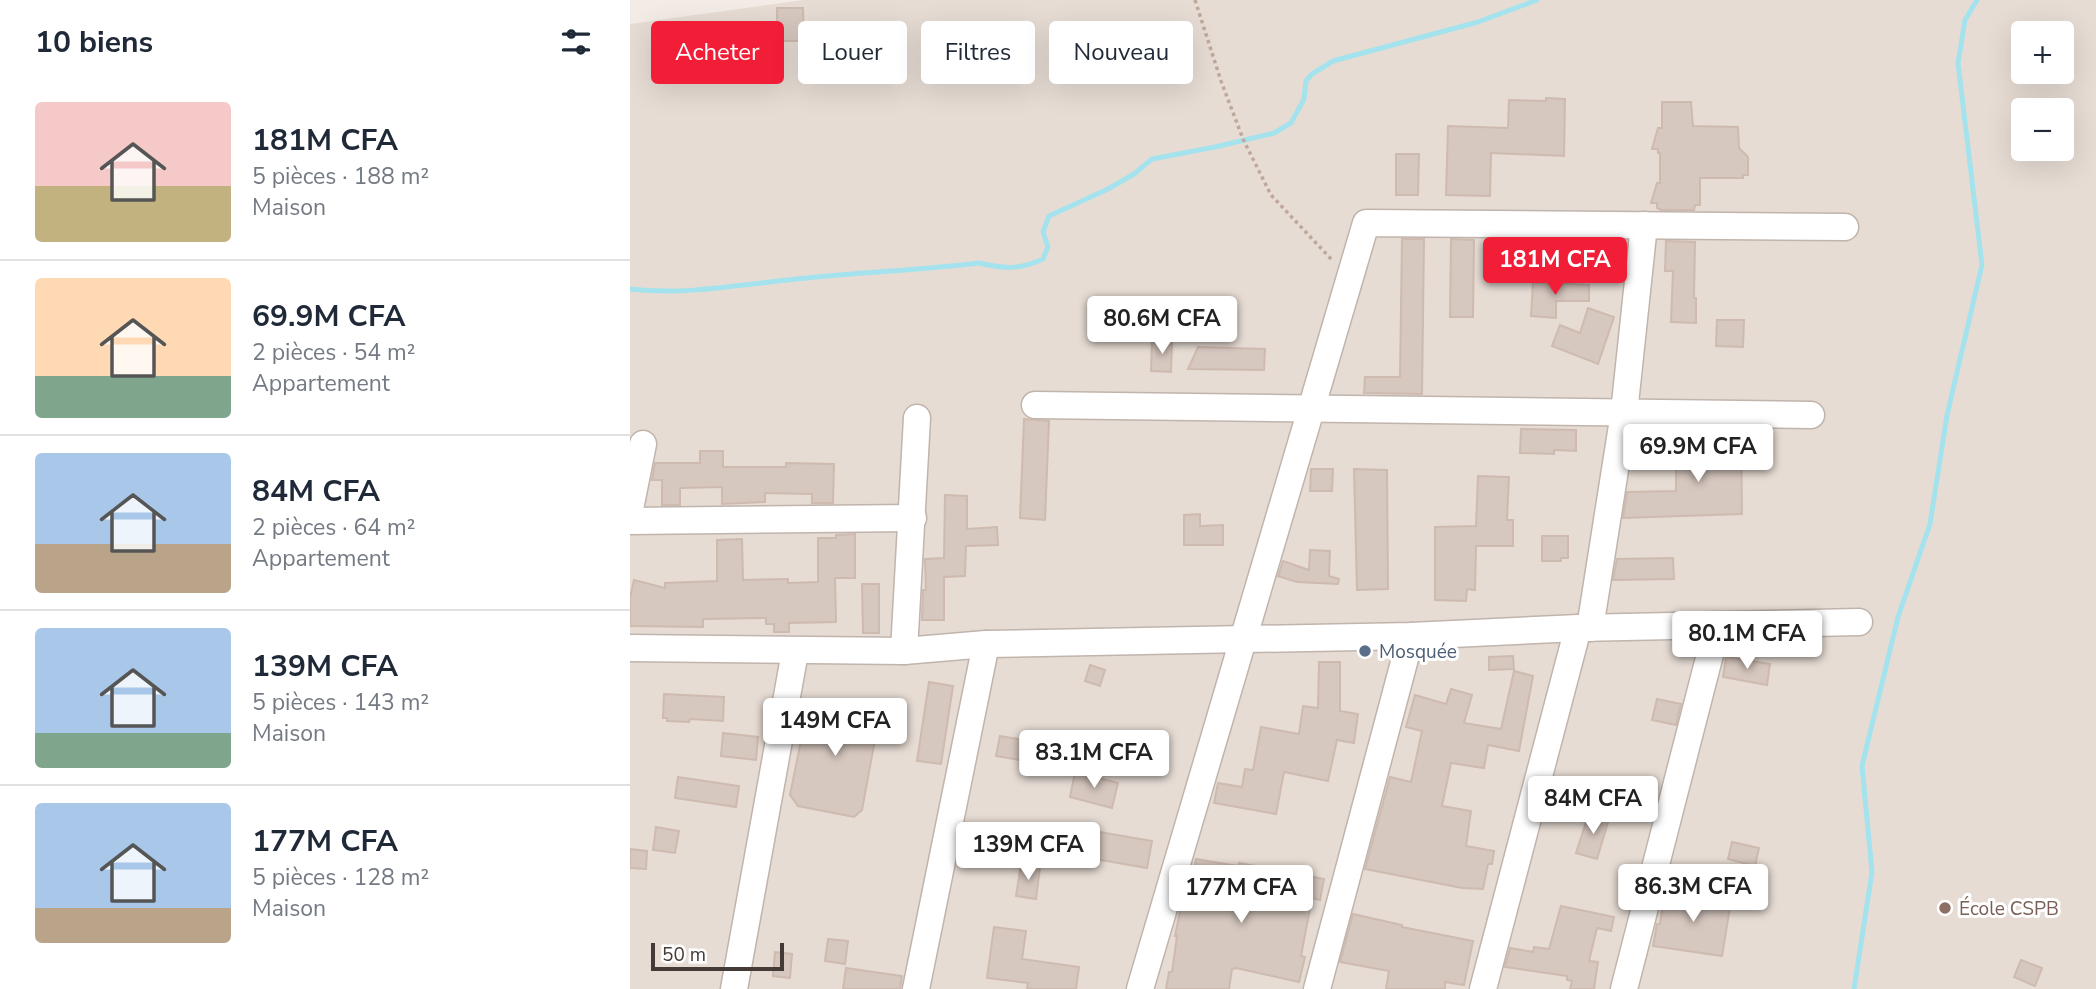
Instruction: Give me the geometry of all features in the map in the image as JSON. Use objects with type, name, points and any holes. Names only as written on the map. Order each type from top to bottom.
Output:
[{"type":"street","points":[[1140,989],[1366,223],[1845,228]]},
{"type":"street","points":[[1483,989],[1584,628],[1624,413],[1644,225]]},
{"type":"street","points":[[1035,405],[1811,415]]},
{"type":"street","points":[[904,651],[917,418]]},
{"type":"street","points":[[630,509],[643,444]]},
{"type":"street","points":[[630,522],[913,518]]},
{"type":"street","points":[[630,648],[795,652],[904,651],[986,644],[1411,636],[1584,628],[1859,622]]},
{"type":"street","points":[[1625,989],[1717,627]]},
{"type":"street","points":[[1317,989],[1411,636]]},
{"type":"street","points":[[916,989],[986,644]]},
{"type":"street","points":[[734,989],[795,652]]},
{"type":"path","points":[[1195,0],[1234,116],[1271,195],[1350,279]]},
{"type":"shaded area","points":[[803,0],[2096,0],[2096,989],[630,989],[630,24],[651,21],[651,84],[784,84],[784,21],[652,21]]},
{"type":"building","points":[[777,8],[803,8],[803,21],[798,21],[798,41],[784,41],[784,21],[777,21]]},
{"type":"building","points":[[1546,98],[1565,99],[1564,156],[1491,153],[1490,196],[1446,195],[1448,126],[1508,128],[1509,100],[1546,101]]},
{"type":"building","points":[[1662,102],[1691,102],[1693,126],[1738,127],[1739,148],[1748,157],[1748,175],[1743,175],[1743,178],[1700,178],[1700,205],[1695,205],[1694,210],[1661,210],[1657,208],[1657,203],[1651,203],[1657,183],[1660,183],[1660,153],[1658,149],[1652,149],[1658,128],[1662,128]]},
{"type":"building","points":[[1396,154],[1419,154],[1418,195],[1396,195]]},
{"type":"building","points":[[1402,239],[1424,239],[1422,394],[1364,393],[1365,377],[1400,377]]},
{"type":"building","points":[[1451,239],[1474,240],[1473,317],[1450,317]]},
{"type":"building","points":[[1666,241],[1695,242],[1696,323],[1671,322],[1673,271],[1665,271]]},
{"type":"building","points":[[1533,282],[1589,285],[1589,301],[1556,301],[1556,318],[1531,316]]},
{"type":"building","points":[[1588,308],[1614,317],[1598,364],[1552,346],[1560,325],[1580,333]]},
{"type":"building","points":[[1717,320],[1744,320],[1743,347],[1716,346]]},
{"type":"building","points":[[1152,339],[1172,340],[1171,372],[1151,371]]},
{"type":"building","points":[[1198,347],[1265,349],[1264,370],[1188,369]]},
{"type":"building","points":[[1024,419],[1049,421],[1045,520],[1020,518]]},
{"type":"building","points":[[1521,429],[1576,430],[1576,451],[1554,450],[1554,454],[1520,453]]},
{"type":"building","points":[[1719,430],[1741,430],[1742,514],[1623,518],[1627,492],[1676,491],[1676,448],[1719,448]]},
{"type":"building","points":[[700,451],[723,451],[723,467],[786,467],[786,463],[834,464],[833,503],[812,503],[812,494],[765,493],[765,502],[722,504],[722,487],[680,488],[680,505],[662,505],[662,480],[652,480],[655,463],[700,463]]},
{"type":"building","points":[[1311,469],[1333,469],[1332,491],[1310,491]]},
{"type":"building","points":[[1354,469],[1387,470],[1388,589],[1357,590]]},
{"type":"building","points":[[1478,476],[1509,477],[1507,520],[1513,520],[1513,546],[1476,546],[1475,590],[1467,589],[1466,601],[1435,600],[1435,527],[1476,526]]},
{"type":"building","points":[[945,495],[967,496],[967,529],[997,527],[998,545],[966,546],[965,576],[944,577],[944,620],[922,620],[923,590],[926,590],[925,559],[944,558]]},
{"type":"building","points":[[1200,514],[1200,526],[1223,525],[1223,545],[1184,545],[1184,515]]},
{"type":"building","points":[[855,534],[855,578],[835,578],[836,622],[789,623],[789,632],[774,632],[774,624],[766,624],[766,618],[703,619],[703,627],[630,626],[630,598],[634,580],[665,588],[665,583],[717,581],[717,540],[742,539],[743,580],[788,579],[788,583],[818,582],[818,538]]},
{"type":"building","points":[[1542,536],[1568,536],[1568,558],[1561,558],[1561,561],[1542,561]]},
{"type":"building","points":[[1310,550],[1330,551],[1329,576],[1339,579],[1338,584],[1297,582],[1278,576],[1283,561],[1309,570]]},
{"type":"building","points":[[1673,558],[1674,579],[1613,580],[1617,559]]},
{"type":"building","points":[[862,584],[879,584],[879,633],[863,633]]},
{"type":"building","points":[[1513,656],[1514,669],[1489,670],[1489,657]]},
{"type":"building","points":[[1726,657],[1770,664],[1767,685],[1723,677]]},
{"type":"building","points":[[1319,662],[1340,662],[1340,711],[1358,714],[1354,743],[1337,740],[1328,781],[1284,772],[1276,814],[1214,803],[1218,783],[1242,787],[1245,769],[1253,770],[1261,727],[1299,734],[1303,706],[1318,708]]},
{"type":"building","points":[[1090,665],[1105,670],[1100,686],[1085,681]]},
{"type":"building","points":[[1514,671],[1533,676],[1519,751],[1488,745],[1484,768],[1451,763],[1442,806],[1471,811],[1466,846],[1494,851],[1492,864],[1488,864],[1483,889],[1462,888],[1365,869],[1390,777],[1411,782],[1422,731],[1406,727],[1415,695],[1446,704],[1451,689],[1472,695],[1464,723],[1501,729]]},
{"type":"building","points":[[929,682],[953,686],[941,764],[917,761]]},
{"type":"building","points":[[664,694],[724,697],[723,721],[667,721],[667,718],[663,718]]},
{"type":"building","points":[[818,699],[873,709],[879,718],[862,810],[854,817],[798,806],[790,795],[808,706]]},
{"type":"building","points":[[1657,699],[1681,704],[1676,725],[1652,720]]},
{"type":"building","points":[[723,733],[758,737],[756,760],[721,756]]},
{"type":"building","points":[[1000,736],[1029,741],[1025,761],[996,756]]},
{"type":"building","points":[[1063,738],[1082,744],[1070,775],[1052,769]]},
{"type":"building","points":[[1075,772],[1118,783],[1112,808],[1070,797]]},
{"type":"building","points":[[678,777],[739,786],[736,807],[675,798]]},
{"type":"building","points":[[1589,813],[1609,819],[1597,859],[1576,853]]},
{"type":"building","points":[[1054,824],[1152,841],[1147,868],[1049,851]]},
{"type":"building","points":[[656,827],[679,831],[675,853],[653,850]]},
{"type":"building","points":[[1732,842],[1759,848],[1755,866],[1728,859]]},
{"type":"building","points":[[630,849],[647,851],[646,869],[630,868]]},
{"type":"building","points":[[1196,859],[1238,866],[1239,863],[1324,879],[1320,900],[1312,898],[1301,956],[1305,957],[1299,982],[1236,968],[1232,969],[1229,989],[1166,989],[1169,972],[1172,972],[1181,906],[1183,898],[1189,899]]},
{"type":"building","points":[[1021,865],[1040,867],[1036,899],[1016,896]]},
{"type":"building","points":[[1665,891],[1731,901],[1722,956],[1653,946],[1657,924],[1660,924]]},
{"type":"building","points":[[1561,906],[1614,917],[1611,931],[1597,928],[1589,961],[1598,962],[1594,989],[1570,989],[1572,981],[1567,980],[1567,976],[1505,967],[1510,948],[1533,952],[1534,947],[1549,949]]},
{"type":"building","points":[[1353,914],[1473,941],[1464,985],[1445,982],[1445,989],[1386,989],[1389,971],[1340,962]]},
{"type":"building","points":[[994,927],[1026,931],[1022,959],[1079,967],[1076,989],[1027,988],[1028,983],[987,978]]},
{"type":"building","points":[[828,939],[848,941],[845,964],[825,961]]},
{"type":"building","points":[[775,952],[792,954],[790,978],[773,976]]},
{"type":"building","points":[[2021,960],[2042,968],[2035,986],[2014,977]]},
{"type":"building","points":[[846,968],[902,976],[900,989],[843,989]]},
{"type":"waterway","points":[[630,289],[697,290],[979,263],[1004,267],[1027,265],[1043,259],[1048,247],[1043,232],[1049,216],[1108,189],[1134,174],[1152,159],[1274,133],[1291,123],[1304,99],[1306,81],[1333,61],[1478,22],[1537,0]]},
{"type":"waterway","points":[[1854,989],[1872,872],[1862,766],[1898,617],[1930,524],[1947,415],[1982,265],[1958,63],[1965,20],[1977,0]]},
{"type":"place","name":"Mosquée","points":[[1365,651]]},
{"type":"place","name":"École CSPB","points":[[1945,908]]}]
